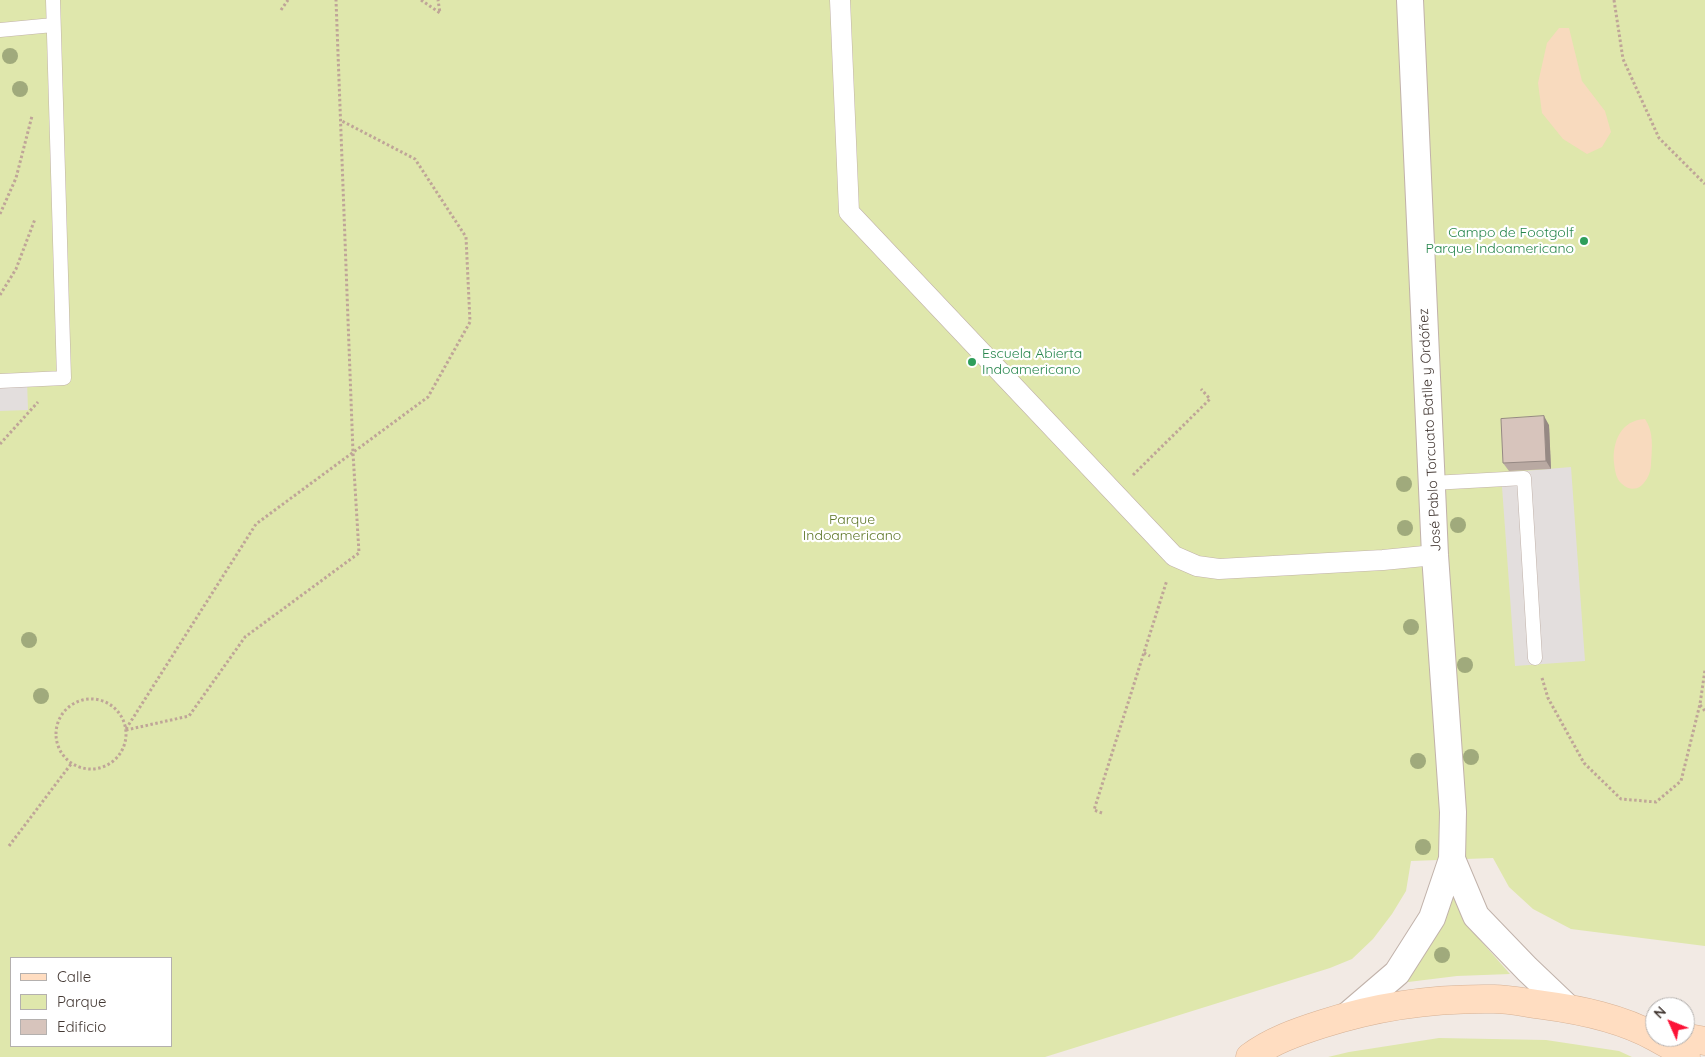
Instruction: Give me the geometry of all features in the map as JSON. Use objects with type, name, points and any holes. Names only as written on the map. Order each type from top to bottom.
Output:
[{"type":"main road","points":[[1227,1057],[1256,1052],[1305,1029],[1348,1015],[1421,1001],[1495,999],[1568,1008],[1605,1017],[1645,1031]]},
{"type":"main road","points":[[1673,1047],[1686,1057]]},
{"type":"street","points":[[840,0],[849,212],[1174,556],[1197,566],[1219,568],[1383,560],[1435,555]]},
{"type":"street","name":"José Pablo Torcuato Batlle y Ordóñez","points":[[1348,1015],[1397,973],[1432,918],[1452,859],[1453,812],[1435,555],[1410,0]]},
{"type":"street","name":"José Pablo Torcuato Batlle y Ordóñez","points":[[1452,859],[1476,916],[1527,970],[1568,1008]]},
{"type":"lane","points":[[0,381],[64,378],[53,0]]},
{"type":"lane","points":[[0,30],[53,25]]},
{"type":"lane","points":[[1432,483],[1524,478],[1535,658]]},
{"type":"path","points":[[281,10],[288,0]]},
{"type":"path","points":[[126,730],[189,716],[245,637],[358,553],[336,0]]},
{"type":"path","points":[[422,0],[440,12],[438,0]]},
{"type":"path","points":[[1614,0],[1623,59],[1658,138],[1705,184]]},
{"type":"path","points":[[0,214],[16,178],[32,114]]},
{"type":"path","points":[[126,730],[256,524],[428,397],[470,322],[466,237],[415,159],[340,120]]},
{"type":"path","points":[[0,295],[16,268],[38,212]]},
{"type":"path","points":[[0,444],[15,425],[48,391],[64,378]]},
{"type":"path","points":[[1115,493],[1210,399],[1201,389]]},
{"type":"path","points":[[1102,813],[1094,810],[1174,556]]},
{"type":"path","points":[[1144,653],[1150,656]]},
{"type":"path","points":[[1535,658],[1548,698],[1584,763],[1621,799],[1656,802],[1680,781],[1700,704],[1705,670]]},
{"type":"path","points":[[94,699],[106,702],[116,709],[122,718],[126,730],[126,741],[122,752],[114,761],[104,767],[93,770],[82,769],[71,764],[62,756],[57,746],[55,734],[62,712],[71,704],[82,700],[94,699]]},
{"type":"path","points":[[1700,704],[1705,712]]},
{"type":"path","points":[[9,846],[71,764]]},
{"type":"green space","name":"Parque Indoamericano","points":[[0,0],[1705,0],[1705,946],[1571,929],[1533,909],[1509,887],[1493,858],[1411,861],[1406,891],[1373,939],[1352,959],[1330,968],[1045,1057],[0,1057]]},
{"type":"green space","points":[[1453,886],[1463,913],[1481,941],[1510,974],[1457,976],[1400,983]]},
{"type":"green space","points":[[1439,1038],[1546,1040],[1619,1051],[1632,1057],[1328,1057]]},
{"type":"sand","points":[[1559,28],[1569,28],[1582,81],[1605,111],[1611,132],[1602,147],[1587,154],[1563,139],[1542,113],[1538,83],[1547,43]]},
{"type":"sand","points":[[1645,419],[1650,429],[1652,440],[1649,475],[1638,488],[1628,488],[1618,480],[1616,475],[1614,463],[1615,447],[1624,428],[1637,420]]},
{"type":"shaded area","points":[[27,380],[28,410],[0,411],[0,381]]},
{"type":"shaded area","points":[[1571,467],[1585,661],[1515,666],[1501,473]]},
{"type":"building","points":[[1544,416],[1546,461],[1503,463],[1501,419]]},
{"type":"place","name":"Campo de Footgolf Parque Indoamericano","points":[[1584,241]]},
{"type":"place","name":"Escuela Abierta Indoamericano","points":[[972,362]]}]
